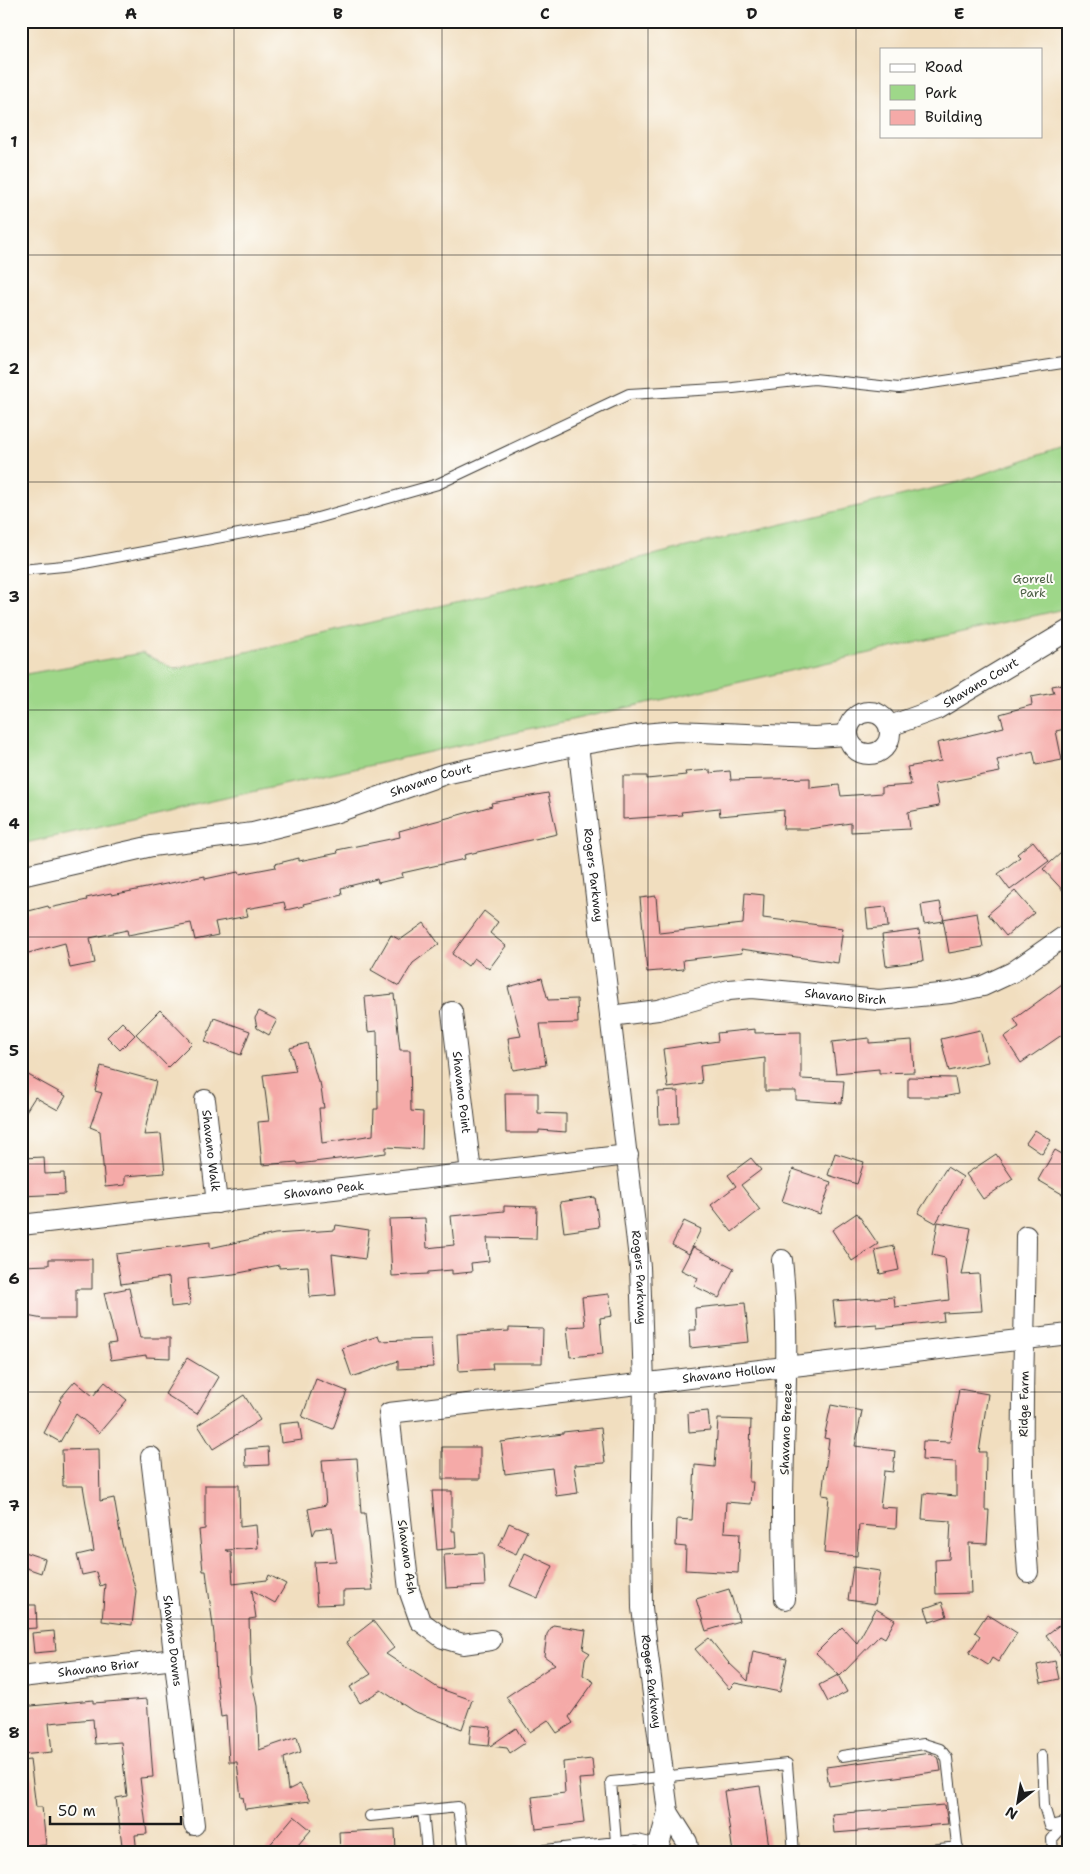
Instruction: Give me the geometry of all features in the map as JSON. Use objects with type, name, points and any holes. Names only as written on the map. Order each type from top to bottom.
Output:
[{"type":"street","name":"Shavano Court","points":[[890,726],[937,709],[1069,630]]},
{"type":"street","points":[[865,712],[880,714],[890,726],[889,742],[878,753],[862,753],[855,749],[848,735],[852,720],[865,712]]},
{"type":"street","name":"Shavano Court","points":[[21,876],[152,846],[253,833],[334,813],[446,774],[578,745],[642,734],[677,731],[815,736],[848,735]]},
{"type":"street","name":"Rogers Parkway","points":[[578,745],[640,1268],[644,1384],[641,1524],[642,1608],[668,1812],[659,1849]]},
{"type":"street","name":"Shavano Birch","points":[[610,1016],[658,1010],[729,990],[751,988],[879,1000],[950,993],[983,986],[1013,972],[1069,933]]},
{"type":"street","name":"Shavano Point","points":[[452,1012],[471,1173]]},
{"type":"street","name":"Shavano Walk","points":[[205,1100],[217,1203]]},
{"type":"street","name":"Shavano Peak","points":[[21,1225],[628,1155]]},
{"type":"street","name":"Ridge Farm","points":[[1026,1236],[1022,1476],[1028,1572]]},
{"type":"street","name":"Shavano Breeze","points":[[782,1260],[786,1297],[787,1367],[783,1507],[785,1599]]},
{"type":"street","name":"Shavano Hollow","points":[[389,1414],[1069,1334]]},
{"type":"street","name":"Shavano Ash","points":[[389,1414],[409,1590],[420,1621],[443,1638],[463,1644],[492,1640]]},
{"type":"street","name":"Shavano Downs","points":[[151,1458],[194,1825]]},
{"type":"street","name":"Shavano Briar","points":[[21,1676],[175,1659]]},
{"type":"street","name":"Rogers Parkway","points":[[668,1812],[687,1842],[688,1853]]},
{"type":"lane","points":[[21,570],[74,565],[307,521],[438,484],[629,394],[733,388],[814,379],[899,388],[1069,362]]},
{"type":"lane","points":[[842,1756],[924,1744],[940,1749],[948,1758],[958,1850],[903,1853]]},
{"type":"lane","points":[[1042,1756],[1044,1806],[1050,1826],[1068,1822]]},
{"type":"lane","points":[[616,1847],[611,1782],[664,1775],[787,1764],[794,1853]]},
{"type":"lane","points":[[370,1816],[458,1807],[464,1853]]},
{"type":"lane","points":[[423,1811],[426,1853]]},
{"type":"lane","points":[[1053,1853],[1052,1840],[1058,1830],[1068,1822]]},
{"type":"lane","points":[[519,1853],[616,1847],[637,1840],[659,1849]]},
{"type":"green space","name":"Gorrell Park","points":[[1066,446],[1069,450],[1069,608],[21,844],[21,675],[142,653],[175,669],[959,482]]},
{"type":"building","points":[[1069,683],[1069,728],[1056,731],[1062,760],[1036,765],[1033,751],[997,760],[1000,772],[935,784],[939,806],[908,812],[910,829],[851,832],[851,823],[809,829],[783,829],[784,810],[720,816],[719,808],[681,812],[682,815],[623,819],[623,776],[647,776],[647,779],[686,775],[685,772],[710,770],[710,773],[730,771],[731,780],[810,778],[810,788],[839,785],[841,796],[882,793],[882,787],[911,785],[907,767],[941,761],[937,743],[1004,727],[1000,714],[1032,705],[1031,697],[1054,693],[1052,686]]},
{"type":"building","points":[[548,793],[557,834],[464,855],[465,859],[402,873],[403,877],[378,883],[377,879],[341,888],[342,895],[303,904],[304,906],[286,910],[284,902],[246,909],[248,916],[215,922],[218,935],[195,940],[191,923],[128,935],[127,930],[90,938],[95,963],[70,968],[65,943],[21,955],[21,913],[48,906],[49,908],[87,900],[86,898],[111,893],[112,895],[205,876],[205,879],[238,872],[239,874],[276,867],[275,864],[299,858],[299,861],[338,853],[337,850],[400,837],[399,831],[492,806],[491,803]]},
{"type":"building","points":[[1033,841],[1049,861],[1010,890],[998,874],[1020,857],[1017,854]]},
{"type":"building","points":[[1069,846],[1069,897],[1043,869]]},
{"type":"building","points":[[1015,891],[1034,913],[1006,936],[988,914]]},
{"type":"building","points":[[745,893],[764,895],[763,918],[843,928],[838,963],[741,949],[742,953],[683,960],[684,969],[647,972],[640,898],[656,896],[659,933],[743,924]]},
{"type":"building","points":[[940,902],[944,921],[924,924],[921,905]]},
{"type":"building","points":[[886,907],[888,927],[868,929],[866,909]]},
{"type":"building","points":[[484,911],[498,922],[490,933],[506,946],[489,969],[474,958],[468,966],[452,954]]},
{"type":"building","points":[[977,913],[983,947],[949,953],[943,919]]},
{"type":"building","points":[[424,923],[439,944],[413,963],[399,986],[371,970],[391,935],[400,940]]},
{"type":"building","points":[[919,930],[923,961],[886,966],[882,935]]},
{"type":"building","points":[[542,978],[548,1000],[577,999],[578,1023],[540,1024],[546,1065],[513,1070],[508,1038],[521,1036],[508,987]]},
{"type":"building","points":[[1069,979],[1069,1030],[1021,1063],[1004,1037],[1019,1027],[1014,1019]]},
{"type":"building","points":[[394,994],[400,1050],[410,1050],[411,1111],[423,1112],[422,1149],[386,1147],[386,1153],[298,1164],[297,1162],[262,1165],[258,1122],[269,1121],[263,1075],[296,1071],[290,1048],[307,1043],[318,1082],[320,1082],[324,1108],[319,1108],[322,1143],[373,1135],[374,1109],[378,1109],[377,1031],[368,1032],[365,997]]},
{"type":"building","points":[[160,1010],[192,1043],[168,1067],[136,1034]]},
{"type":"building","points":[[259,1011],[277,1020],[269,1035],[257,1028],[255,1018]]},
{"type":"building","points":[[214,1018],[250,1031],[241,1055],[205,1042]]},
{"type":"building","points":[[122,1022],[135,1035],[120,1050],[107,1037]]},
{"type":"building","points":[[755,1029],[755,1033],[801,1032],[801,1079],[844,1081],[842,1103],[796,1100],[796,1091],[765,1091],[765,1058],[700,1066],[702,1083],[668,1088],[663,1049],[718,1041],[717,1033]]},
{"type":"building","points":[[980,1030],[988,1062],[949,1071],[941,1039]]},
{"type":"building","points":[[869,1038],[869,1043],[912,1040],[914,1072],[879,1073],[879,1069],[836,1073],[832,1042]]},
{"type":"building","points":[[101,1066],[156,1081],[144,1135],[161,1134],[165,1173],[125,1176],[125,1185],[105,1187],[100,1131],[90,1127],[102,1093],[95,1091]]},
{"type":"building","points":[[21,1071],[66,1096],[58,1110],[35,1097],[21,1119]]},
{"type":"building","points":[[908,1077],[955,1078],[958,1094],[943,1097],[908,1097]]},
{"type":"building","points":[[678,1091],[679,1123],[659,1124],[658,1092]]},
{"type":"building","points":[[505,1093],[538,1093],[538,1113],[566,1114],[566,1132],[539,1130],[539,1133],[506,1133]]},
{"type":"building","points":[[1035,1130],[1051,1140],[1042,1154],[1026,1143]]},
{"type":"building","points":[[1055,1150],[1069,1158],[1069,1198],[1038,1180]]},
{"type":"building","points":[[835,1153],[864,1162],[857,1184],[828,1175]]},
{"type":"building","points":[[996,1154],[1013,1179],[983,1199],[966,1174]]},
{"type":"building","points":[[44,1157],[45,1174],[64,1173],[65,1194],[21,1196],[21,1158]]},
{"type":"building","points":[[751,1158],[761,1170],[741,1185],[760,1210],[732,1232],[711,1205],[736,1186],[728,1175]]},
{"type":"building","points":[[947,1167],[963,1177],[936,1223],[918,1213]]},
{"type":"building","points":[[793,1169],[831,1182],[820,1214],[782,1201]]},
{"type":"building","points":[[595,1197],[599,1227],[564,1232],[560,1202]]},
{"type":"building","points":[[504,1206],[537,1207],[536,1239],[487,1238],[489,1261],[471,1263],[472,1272],[452,1274],[452,1270],[428,1272],[428,1274],[392,1276],[389,1219],[425,1218],[427,1248],[454,1245],[451,1216],[504,1211]]},
{"type":"building","points":[[857,1213],[878,1244],[852,1261],[832,1230]]},
{"type":"building","points":[[684,1221],[701,1229],[689,1254],[672,1245]]},
{"type":"building","points":[[938,1222],[971,1228],[962,1275],[979,1274],[982,1311],[943,1313],[944,1321],[909,1325],[877,1328],[877,1324],[836,1327],[833,1301],[894,1297],[895,1307],[949,1300],[945,1258],[932,1255]]},
{"type":"building","points":[[336,1225],[369,1230],[365,1259],[332,1254],[336,1295],[310,1297],[308,1266],[279,1268],[279,1265],[234,1274],[188,1279],[190,1305],[171,1307],[169,1277],[121,1284],[116,1254],[210,1242],[210,1248],[275,1234],[335,1230]]},
{"type":"building","points":[[894,1246],[899,1270],[880,1274],[875,1250]]},
{"type":"building","points":[[693,1247],[734,1268],[719,1298],[694,1286],[698,1278],[681,1270]]},
{"type":"building","points":[[49,1259],[92,1259],[92,1289],[76,1289],[76,1319],[43,1319],[21,1315],[21,1266],[49,1265]]},
{"type":"building","points":[[129,1288],[140,1338],[170,1338],[170,1358],[146,1357],[146,1355],[111,1360],[108,1344],[116,1343],[104,1293]]},
{"type":"building","points":[[609,1294],[612,1316],[600,1318],[603,1354],[570,1357],[567,1327],[585,1326],[582,1297]]},
{"type":"building","points":[[745,1303],[749,1342],[690,1348],[689,1330],[696,1330],[695,1308]]},
{"type":"building","points":[[509,1328],[543,1329],[542,1363],[492,1363],[493,1369],[459,1371],[457,1334],[509,1331]]},
{"type":"building","points":[[378,1336],[380,1341],[431,1339],[433,1367],[398,1369],[398,1361],[352,1377],[342,1348]]},
{"type":"building","points":[[187,1358],[219,1377],[197,1414],[165,1394]]},
{"type":"building","points":[[316,1379],[347,1391],[333,1429],[302,1417]]},
{"type":"building","points":[[75,1381],[93,1396],[105,1382],[127,1400],[99,1433],[76,1414],[60,1442],[44,1433],[61,1401],[59,1400]]},
{"type":"building","points":[[959,1389],[988,1394],[979,1452],[986,1452],[985,1510],[989,1510],[987,1544],[969,1543],[971,1593],[936,1594],[935,1560],[949,1559],[951,1521],[922,1519],[924,1493],[956,1496],[956,1462],[922,1460],[923,1441],[950,1442]]},
{"type":"building","points":[[244,1395],[260,1420],[213,1449],[198,1425]]},
{"type":"building","points":[[831,1405],[862,1411],[855,1446],[895,1451],[893,1472],[884,1471],[880,1507],[897,1508],[896,1528],[859,1525],[857,1556],[824,1553],[829,1496],[822,1495],[829,1439],[824,1438]]},
{"type":"building","points":[[708,1411],[710,1430],[689,1432],[688,1413]]},
{"type":"building","points":[[718,1419],[751,1420],[749,1482],[753,1482],[751,1504],[726,1502],[724,1532],[740,1533],[738,1573],[685,1570],[686,1547],[676,1546],[677,1519],[692,1520],[695,1465],[715,1467]]},
{"type":"building","points":[[299,1422],[302,1440],[281,1443],[279,1424]]},
{"type":"building","points":[[601,1428],[605,1463],[574,1465],[578,1493],[556,1496],[552,1468],[505,1474],[501,1442]]},
{"type":"building","points":[[268,1447],[269,1465],[246,1466],[245,1449]]},
{"type":"building","points":[[442,1447],[480,1447],[480,1479],[442,1479]]},
{"type":"building","points":[[99,1449],[100,1501],[114,1498],[122,1544],[136,1591],[132,1625],[102,1621],[105,1584],[100,1586],[96,1572],[82,1575],[77,1555],[94,1551],[83,1486],[63,1486],[62,1450]]},
{"type":"building","points":[[357,1458],[361,1513],[365,1513],[373,1590],[343,1591],[343,1604],[317,1605],[314,1562],[336,1561],[332,1527],[316,1529],[313,1535],[308,1509],[326,1505],[322,1460]]},
{"type":"building","points":[[205,1485],[239,1485],[240,1527],[256,1525],[258,1548],[226,1550],[231,1553],[233,1584],[267,1580],[269,1575],[286,1584],[275,1603],[252,1590],[256,1618],[249,1619],[251,1678],[257,1706],[259,1750],[297,1737],[301,1752],[284,1758],[288,1790],[300,1784],[310,1801],[245,1809],[243,1797],[241,1798],[237,1762],[229,1762],[226,1716],[221,1717],[216,1677],[214,1634],[206,1571],[203,1571],[199,1530],[205,1529]]},
{"type":"building","points":[[432,1491],[452,1491],[452,1531],[455,1531],[456,1548],[437,1550]]},
{"type":"building","points":[[509,1523],[527,1531],[516,1554],[499,1546]]},
{"type":"building","points":[[21,1551],[45,1559],[41,1573],[21,1566]]},
{"type":"building","points":[[483,1553],[485,1586],[446,1588],[444,1555]]},
{"type":"building","points":[[525,1553],[553,1566],[538,1598],[510,1586]]},
{"type":"building","points":[[853,1567],[880,1571],[875,1604],[848,1600]]},
{"type":"building","points":[[729,1589],[739,1621],[706,1631],[696,1599]]},
{"type":"building","points":[[942,1602],[947,1616],[930,1622],[925,1608]]},
{"type":"building","points":[[21,1605],[36,1605],[37,1628],[21,1629]]},
{"type":"building","points":[[876,1609],[895,1620],[885,1638],[880,1635],[840,1676],[816,1653],[842,1627],[857,1643]]},
{"type":"building","points":[[987,1614],[1017,1633],[998,1662],[992,1658],[988,1665],[969,1653],[980,1636],[975,1632]]},
{"type":"building","points":[[1069,1618],[1069,1667],[1046,1635]]},
{"type":"building","points":[[373,1621],[394,1648],[386,1654],[438,1688],[472,1700],[462,1729],[413,1711],[381,1690],[360,1703],[350,1687],[371,1674],[346,1642]]},
{"type":"building","points":[[553,1625],[586,1630],[583,1649],[590,1653],[585,1659],[583,1675],[594,1682],[569,1717],[573,1723],[557,1733],[548,1720],[530,1732],[506,1697],[555,1664],[544,1656],[547,1634]]},
{"type":"building","points":[[54,1631],[56,1651],[34,1653],[32,1633]]},
{"type":"building","points":[[709,1638],[728,1662],[748,1681],[753,1651],[787,1658],[780,1692],[735,1683],[729,1689],[695,1649]]},
{"type":"building","points":[[1055,1661],[1059,1679],[1041,1683],[1037,1665]]},
{"type":"building","points":[[838,1675],[847,1692],[828,1702],[819,1685]]},
{"type":"building","points":[[147,1699],[153,1777],[140,1778],[147,1834],[135,1835],[137,1853],[123,1853],[116,1798],[127,1796],[121,1742],[95,1744],[93,1719],[49,1723],[52,1752],[21,1755],[21,1707],[93,1700],[93,1703]]},
{"type":"building","points":[[471,1725],[491,1727],[489,1746],[469,1744]]},
{"type":"building","points":[[516,1728],[525,1743],[510,1753],[507,1748],[490,1746]]},
{"type":"building","points":[[931,1753],[939,1759],[941,1771],[829,1786],[826,1767]]},
{"type":"building","points":[[592,1759],[594,1778],[579,1779],[584,1823],[536,1829],[532,1797],[565,1793],[563,1762]]},
{"type":"building","points":[[30,1760],[36,1807],[42,1807],[46,1845],[21,1847],[21,1761]]},
{"type":"building","points":[[760,1786],[770,1853],[733,1853],[724,1791]]},
{"type":"building","points":[[945,1805],[948,1824],[834,1833],[832,1814]]},
{"type":"building","points":[[294,1816],[311,1830],[298,1845],[307,1853],[263,1853]]},
{"type":"building","points":[[395,1829],[396,1853],[340,1853],[339,1832]]}]
